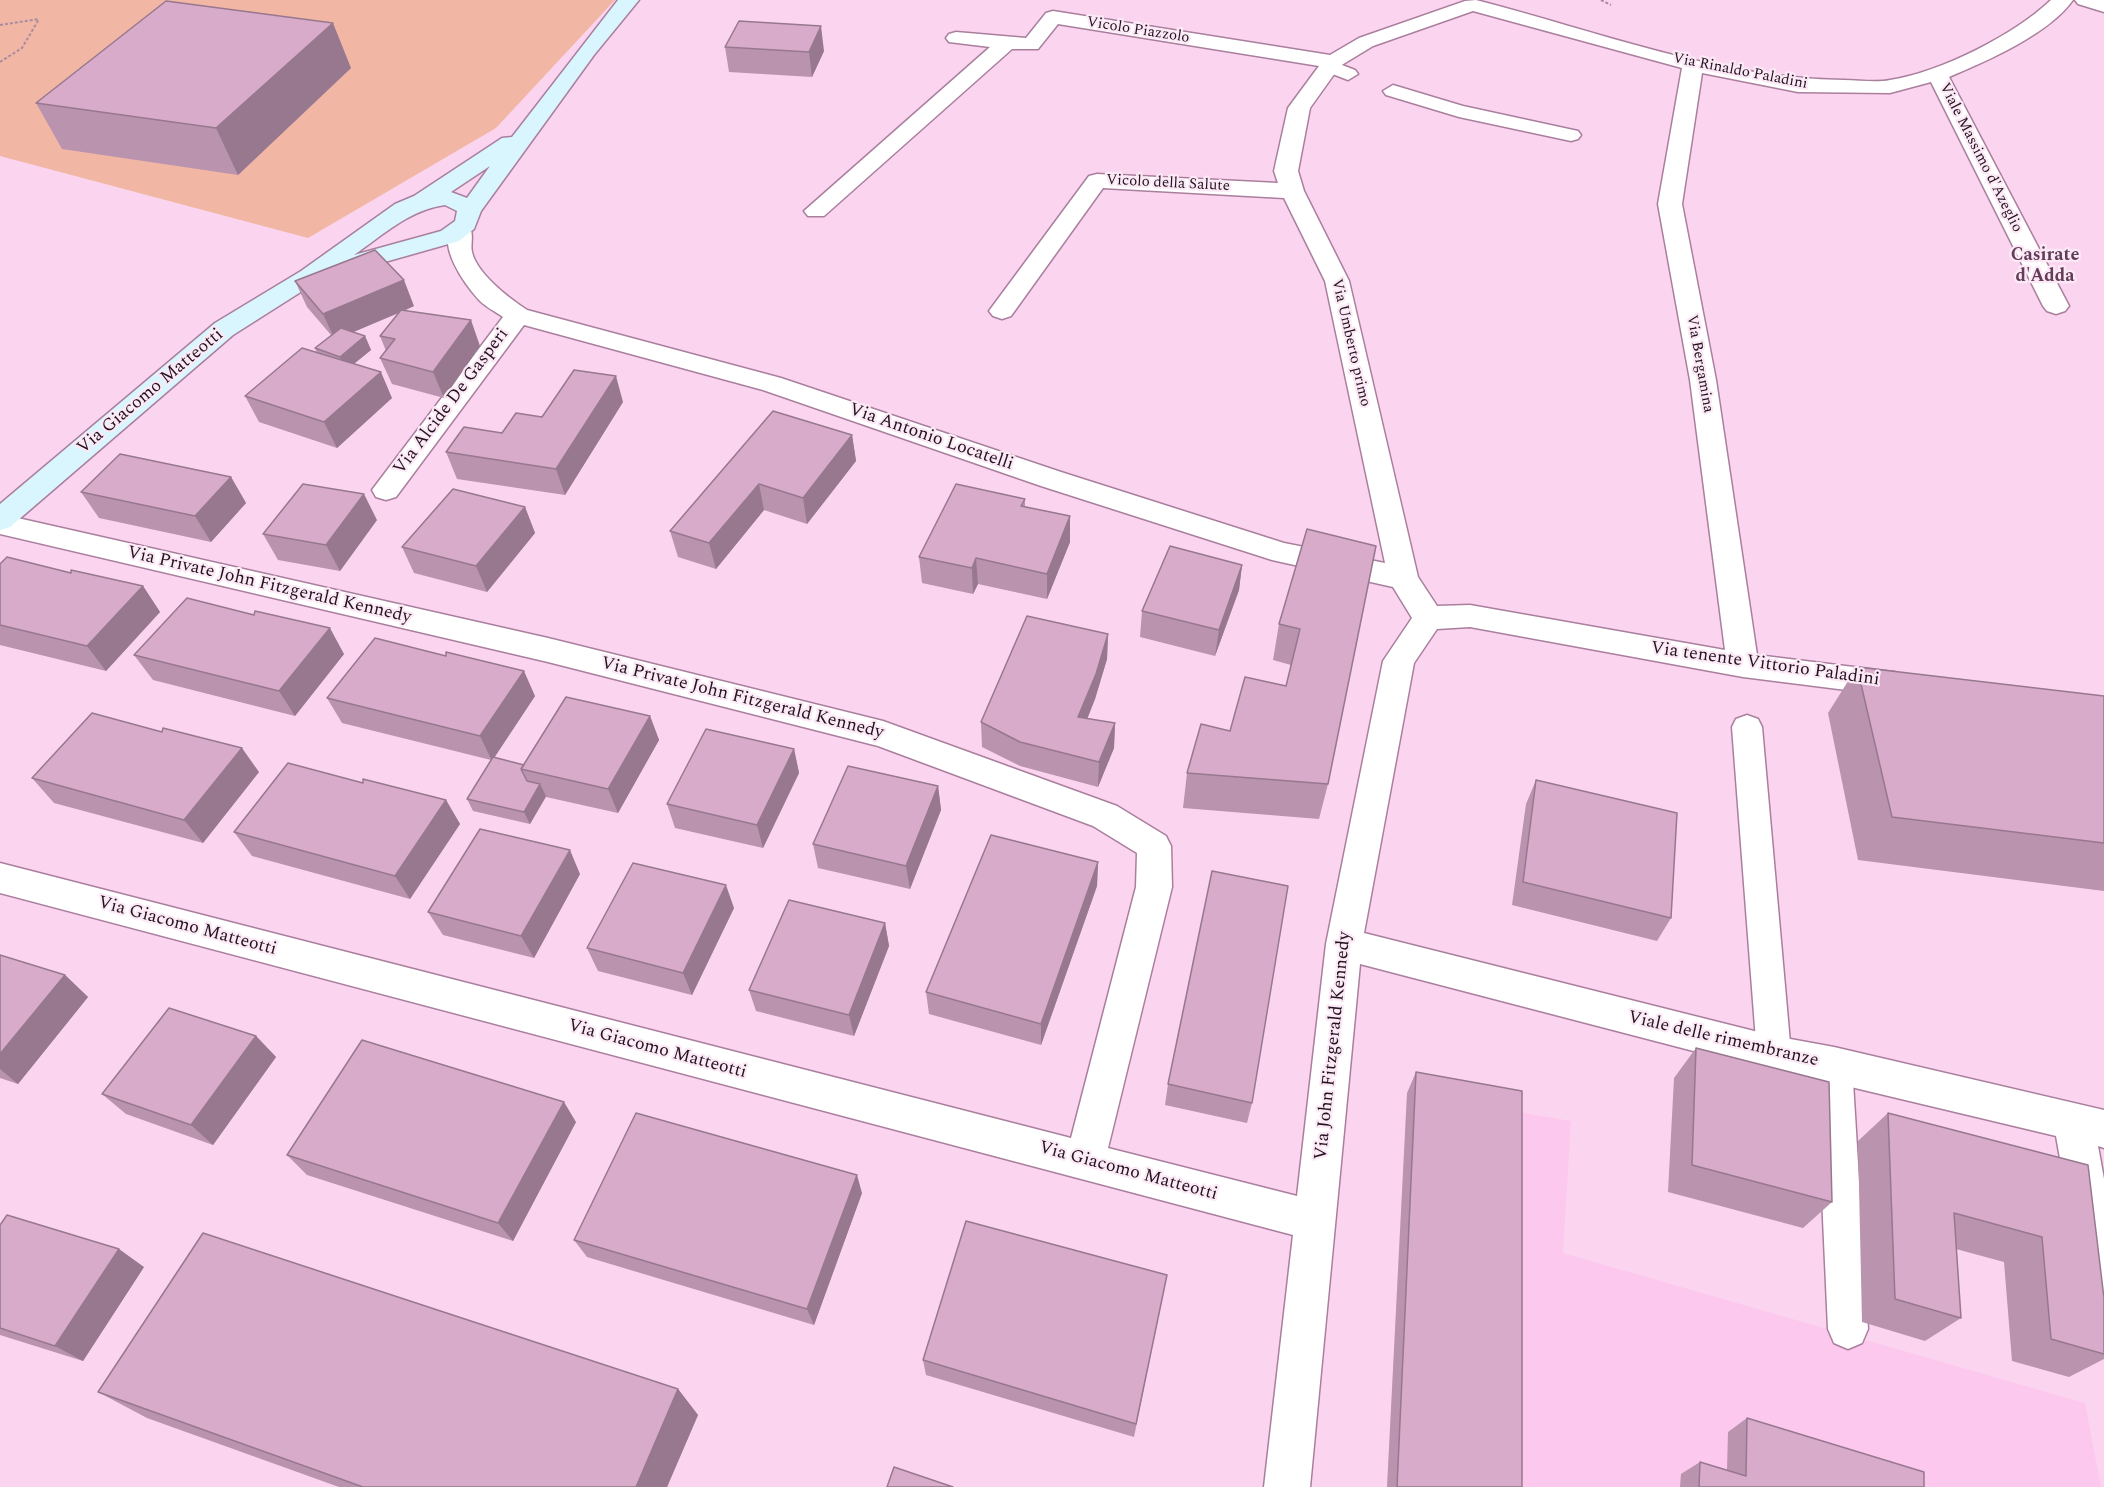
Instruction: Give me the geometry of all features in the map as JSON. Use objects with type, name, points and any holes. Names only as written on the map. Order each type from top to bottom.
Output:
[{"type":"street","points":[[465,220],[529,130],[628,0]]},
{"type":"street","name":"Via Rinaldo Paladini","points":[[1470,3],[1693,65],[1798,86],[1890,87],[1937,74],[1973,59],[2042,20],[2063,0]]},
{"type":"street","points":[[2085,0],[2104,6]]},
{"type":"street","name":"Via Umberto primo","points":[[1403,578],[1337,281],[1292,191],[1286,171],[1299,108],[1337,67],[1366,42],[1470,3]]},
{"type":"street","name":"Vicolo Piazzolo","points":[[956,38],[1031,45],[1053,17],[1337,67]]},
{"type":"street","points":[[816,211],[1007,43]]},
{"type":"street","name":"Via Bergamina","points":[[1693,65],[1670,204],[1703,380],[1743,665]]},
{"type":"street","name":"Viale Massimo d'Azeglio","points":[[1937,74],[2056,306]]},
{"type":"street","points":[[422,201],[529,130]]},
{"type":"street","name":"Vicolo della Salute","points":[[1002,311],[1097,181],[1292,191]]},
{"type":"street","points":[[422,201],[447,198],[465,205],[465,220]]},
{"type":"street","name":"Via Giacomo Matteotti","points":[[0,522],[225,329],[310,276],[403,209],[422,201]]},
{"type":"street","name":"Via Giacomo Matteotti","points":[[310,276],[425,243],[465,220]]},
{"type":"street","name":"Via Antonio Locatelli","points":[[465,220],[460,254],[489,296],[518,315],[772,384],[1051,479],[1282,553],[1403,578]]},
{"type":"street","name":"Via Alcide De Gasperi","points":[[386,490],[518,315]]},
{"type":"street","name":"Via Private John Fitzgerald Kennedy","points":[[0,522],[548,650],[872,731],[1105,816],[1154,846],[1154,887],[1085,1161]]},
{"type":"street","points":[[1403,578],[1428,618]]},
{"type":"street","name":"Via tenente Vittorio Paladini","points":[[1428,618],[1470,616],[1743,665],[1917,687]]},
{"type":"street","name":"Via John Fitzgerald Kennedy","points":[[1287,1487],[1344,944],[1399,661],[1428,618]]},
{"type":"street","name":"Via Giacomo Matteotti","points":[[0,878],[1315,1221]]},
{"type":"street","name":"Viale delle rimembranze","points":[[1344,944],[1774,1054],[1834,1065],[2089,1125]]},
{"type":"street","points":[[2089,1125],[2104,1288]]},
{"type":"lane","points":[[1393,91],[1459,111],[1571,135]]},
{"type":"lane","points":[[1747,727],[1774,1054]]},
{"type":"lane","points":[[1834,1065],[1848,1329]]},
{"type":"path","points":[[0,25],[39,19],[22,48],[0,62]]},
{"type":"shaded area","points":[[0,0],[615,0],[496,128],[308,238],[0,156]]},
{"type":"shaded area","points":[[1407,1093],[1571,1121],[1563,1253],[2085,1403],[2101,1487],[1387,1487]]},
{"type":"building","points":[[166,1],[333,23],[216,128],[36,103]]},
{"type":"building","points":[[739,21],[821,26],[809,52],[725,47]]},
{"type":"building","points":[[375,250],[404,280],[323,314],[295,281]]},
{"type":"building","points":[[401,310],[471,320],[433,372],[380,358],[395,339],[380,336]]},
{"type":"building","points":[[341,328],[365,336],[340,357],[315,348]]},
{"type":"building","points":[[302,348],[381,372],[324,422],[245,396]]},
{"type":"building","points":[[574,370],[616,376],[556,469],[446,452],[464,427],[502,433],[516,413],[542,417]]},
{"type":"building","points":[[773,411],[852,435],[803,498],[759,484],[709,543],[670,531]]},
{"type":"building","points":[[120,454],[231,477],[195,516],[81,492]]},
{"type":"building","points":[[303,484],[364,494],[326,545],[263,534]]},
{"type":"building","points":[[956,484],[1025,499],[1021,506],[1070,516],[1047,574],[976,558],[972,568],[919,557]]},
{"type":"building","points":[[453,489],[525,507],[476,566],[402,547]]},
{"type":"building","points":[[1307,529],[1376,546],[1328,784],[1187,773],[1201,724],[1230,731],[1245,677],[1286,686],[1300,629],[1279,624]]},
{"type":"building","points":[[1170,546],[1242,565],[1219,630],[1142,611]]},
{"type":"building","points":[[7,557],[71,573],[71,570],[143,586],[87,646],[0,625],[0,564]]},
{"type":"building","points":[[187,598],[254,615],[255,611],[330,628],[279,691],[134,655]]},
{"type":"building","points":[[1027,616],[1108,634],[1096,674],[1078,717],[1115,723],[1099,762],[1020,742],[981,722]]},
{"type":"building","points":[[375,638],[446,656],[446,652],[524,671],[480,736],[327,698]]},
{"type":"building","points":[[1857,667],[2104,696],[2104,843],[1892,817]]},
{"type":"building","points":[[566,697],[650,716],[608,789],[521,769]]},
{"type":"building","points":[[92,713],[162,732],[163,728],[242,748],[184,820],[32,778]]},
{"type":"building","points":[[706,729],[794,749],[757,825],[667,804]]},
{"type":"building","points":[[493,757],[524,765],[521,769],[527,781],[540,784],[524,812],[467,799]]},
{"type":"building","points":[[288,763],[363,783],[363,779],[446,800],[395,876],[234,832]]},
{"type":"building","points":[[848,766],[938,786],[906,866],[813,844]]},
{"type":"building","points":[[1536,780],[1677,813],[1671,918],[1523,882]]},
{"type":"building","points":[[480,829],[570,850],[521,936],[428,912]]},
{"type":"building","points":[[991,835],[1098,862],[1041,1024],[926,992]]},
{"type":"building","points":[[633,863],[726,885],[683,973],[587,948]]},
{"type":"building","points":[[1212,871],[1288,886],[1252,1103],[1168,1084]]},
{"type":"building","points":[[789,900],[885,923],[849,1015],[749,990]]},
{"type":"building","points":[[0,955],[65,975],[0,1054]]},
{"type":"building","points":[[169,1008],[256,1036],[191,1125],[102,1094]]},
{"type":"building","points":[[362,1040],[564,1102],[498,1223],[287,1155]]},
{"type":"building","points":[[1696,1048],[1829,1082],[1832,1202],[1692,1165]]},
{"type":"building","points":[[1416,1072],[1522,1091],[1522,1487],[1397,1487]]},
{"type":"building","points":[[636,1113],[857,1175],[807,1309],[574,1240]]},
{"type":"building","points":[[1888,1113],[2088,1165],[2104,1298],[2104,1354],[2051,1339],[2042,1237],[1954,1213],[1961,1318],[1895,1299]]},
{"type":"building","points":[[7,1215],[119,1249],[55,1346],[0,1328],[0,1225]]},
{"type":"building","points":[[966,1221],[1167,1275],[1136,1424],[923,1360]]},
{"type":"building","points":[[203,1233],[678,1389],[636,1487],[363,1487],[98,1392]]},
{"type":"building","points":[[1747,1418],[1924,1472],[1924,1487],[1699,1487],[1700,1462],[1746,1476]]},
{"type":"building","points":[[894,1467],[953,1487],[887,1487]]},
{"type":"district","name":"Casirate d'Adda","points":[[2045,266]]}]
